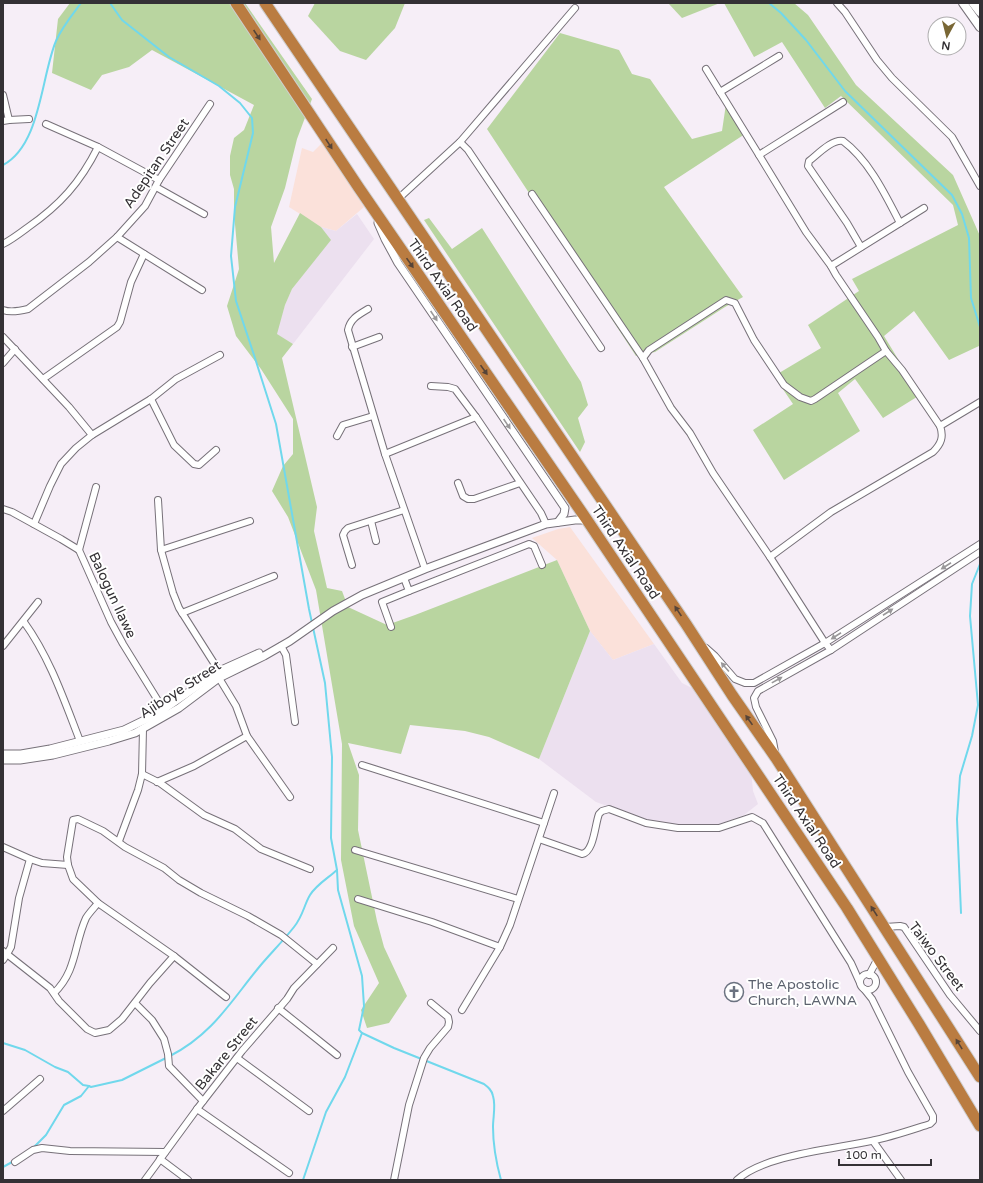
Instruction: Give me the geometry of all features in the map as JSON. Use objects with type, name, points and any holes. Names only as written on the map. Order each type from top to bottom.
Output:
[{"type":"highway","name":"Third Axial Road","points":[[236,3],[374,210],[587,520],[842,901],[980,1126]]},
{"type":"highway","name":"Third Axial Road","points":[[265,3],[776,758],[980,1077]]},
{"type":"main road","points":[[962,3],[980,27]]},
{"type":"main road","points":[[973,3],[980,12]]},
{"type":"street","points":[[837,3],[845,12],[877,60],[892,78],[952,137],[980,186]]},
{"type":"street","points":[[398,199],[460,142],[575,8]]},
{"type":"street","points":[[720,92],[779,56]]},
{"type":"street","points":[[706,69],[806,232],[831,266],[886,351],[902,370],[942,431],[942,439],[939,446],[933,452],[832,512],[770,557]]},
{"type":"street","points":[[3,95],[6,121],[29,118]]},
{"type":"street","points":[[759,155],[843,102]]},
{"type":"street","name":"Adepitan Street","points":[[3,310],[7,312],[28,309],[79,271],[117,237],[145,206],[159,180],[210,104]]},
{"type":"street","points":[[46,124],[98,148],[159,180]]},
{"type":"street","points":[[861,247],[847,222],[808,166],[809,161],[837,141],[843,141],[866,164],[884,191],[900,223]]},
{"type":"street","points":[[460,142],[468,150],[601,348]]},
{"type":"street","points":[[3,244],[38,220],[67,195],[80,179],[98,148]]},
{"type":"street","points":[[156,187],[204,214]]},
{"type":"street","points":[[532,194],[643,358],[671,408],[690,433],[713,473],[770,557],[824,643],[830,650]]},
{"type":"street","points":[[831,266],[924,208]]},
{"type":"street","points":[[374,210],[385,239],[398,263],[565,508],[564,514],[558,522]]},
{"type":"street","points":[[117,237],[202,290]]},
{"type":"street","points":[[43,379],[117,327],[120,322],[131,282],[144,254]]},
{"type":"street","points":[[643,358],[649,350],[726,300],[735,304],[754,340],[784,385],[804,399],[815,400],[886,351]]},
{"type":"street","points":[[368,309],[349,324],[348,330],[385,454],[425,569]]},
{"type":"street","points":[[3,337],[69,407],[92,435]]},
{"type":"street","points":[[352,347],[378,337]]},
{"type":"street","points":[[3,363],[15,349]]},
{"type":"street","points":[[34,524],[61,464],[76,448],[92,435],[151,399],[176,380],[220,355]]},
{"type":"street","points":[[431,386],[455,389],[476,417],[541,514],[546,524]]},
{"type":"street","points":[[151,399],[174,444],[194,464],[199,465],[216,450]]},
{"type":"street","points":[[940,426],[980,402]]},
{"type":"street","points":[[337,436],[343,425],[374,416]]},
{"type":"street","points":[[385,454],[476,417]]},
{"type":"street","points":[[458,483],[463,496],[468,499],[474,499],[520,483]]},
{"type":"street","points":[[79,550],[96,487]]},
{"type":"street","points":[[158,500],[161,550],[173,593],[182,613],[236,706],[247,736],[290,797]]},
{"type":"street","name":"Balogun Ilawe","points":[[3,509],[12,512],[79,550],[117,633],[166,712]]},
{"type":"street","points":[[352,565],[343,535],[345,531],[348,528],[404,510]]},
{"type":"street","name":"Ajiboye Street","points":[[3,760],[20,760],[52,754],[109,741],[143,729],[219,675],[280,647],[333,611],[362,595],[425,569],[546,524],[587,520]]},
{"type":"street","points":[[161,550],[250,521]]},
{"type":"street","points":[[371,521],[376,541]]},
{"type":"street","points":[[391,627],[382,602],[529,544],[534,546],[542,565]]},
{"type":"street","points":[[697,640],[715,656],[735,680],[745,683],[754,683],[824,643],[979,544]]},
{"type":"street","points":[[776,758],[773,741],[760,715],[754,698],[758,691],[830,650],[980,552]]},
{"type":"street","points":[[182,613],[274,576]]},
{"type":"street","points":[[404,578],[410,591]]},
{"type":"street","points":[[3,646],[24,622],[38,602]]},
{"type":"street","points":[[24,622],[47,659],[80,741]]},
{"type":"street","points":[[280,647],[286,655],[295,722]]},
{"type":"street","name":"Ajiboye Street","points":[[3,754],[33,752],[124,730],[166,712]]},
{"type":"street","points":[[119,841],[138,790],[142,774],[143,729]]},
{"type":"street","points":[[157,782],[194,766],[247,736]]},
{"type":"street","points":[[362,765],[544,823]]},
{"type":"street","points":[[142,774],[157,782],[204,815],[235,829],[261,849],[310,870]]},
{"type":"street","points":[[462,1010],[500,947],[510,925],[554,793]]},
{"type":"street","points":[[539,839],[585,854],[590,849],[599,814],[602,811],[608,810],[657,825],[690,829],[719,828],[748,817],[755,818],[763,823],[851,963],[860,983],[872,1000],[908,1072],[933,1116],[933,1121],[930,1124],[873,1141],[777,1160],[758,1167],[737,1180]]},
{"type":"street","points":[[226,997],[174,956],[98,903],[73,879],[67,857],[73,820],[78,819],[103,831],[119,841],[125,847],[164,868],[179,880],[201,893],[248,916],[281,935],[318,964]]},
{"type":"street","points":[[3,847],[42,863],[68,865]]},
{"type":"street","points":[[355,850],[518,899]]},
{"type":"street","points":[[30,859],[19,898],[14,931],[4,955],[50,988],[59,1001],[87,1029],[95,1033],[109,1030],[116,1025],[174,956]]},
{"type":"street","points":[[358,899],[432,922],[500,947]]},
{"type":"street","points":[[54,993],[62,986],[74,959],[86,917],[98,903]]},
{"type":"street","name":"Taiwo Street","points":[[885,927],[904,927],[950,995],[980,1031]]},
{"type":"street","name":"Bakare Street","points":[[145,1180],[203,1101],[237,1058],[287,999],[294,988],[333,948]]},
{"type":"street","points":[[860,983],[861,979],[867,975],[878,958]]},
{"type":"street","points":[[851,963],[876,980]]},
{"type":"street","points":[[876,980],[888,974]]},
{"type":"street","points":[[872,1000],[876,980]]},
{"type":"street","points":[[864,989],[873,989]]},
{"type":"street","points":[[135,1003],[146,1013],[164,1039],[168,1054],[169,1066],[203,1101]]},
{"type":"street","points":[[394,1180],[409,1105],[424,1058],[430,1048],[448,1027],[448,1017],[431,1003]]},
{"type":"street","points":[[278,1008],[337,1055]]},
{"type":"street","points":[[237,1058],[309,1111]]},
{"type":"street","points":[[3,1111],[40,1079]]},
{"type":"street","points":[[197,1109],[289,1173]]},
{"type":"street","points":[[873,1141],[901,1180]]},
{"type":"street","points":[[15,1162],[33,1150],[42,1148],[70,1151],[165,1152]]},
{"type":"street","points":[[160,1159],[188,1180]]},
{"type":"shaded area","points":[[323,142],[364,207],[336,231],[321,227],[289,207],[302,148],[313,152]]},
{"type":"shaded area","points":[[357,214],[374,239],[293,344],[276,334],[285,305],[292,289],[330,240],[321,227],[336,231]]},
{"type":"shaded area","points":[[570,527],[654,644],[613,660],[590,631],[557,560],[532,538],[558,529]]},
{"type":"shaded area","points":[[590,631],[613,660],[654,644],[682,683],[696,690],[751,770],[753,791],[758,804],[744,815],[719,824],[669,824],[651,822],[596,802],[539,759]]},
{"type":"green space","points":[[70,3],[245,3],[312,99],[297,139],[285,188],[271,227],[274,263],[300,213],[321,227],[331,240],[292,289],[285,305],[277,334],[293,344],[282,358],[317,507],[314,531],[327,588],[342,591],[348,607],[387,625],[557,560],[590,631],[539,759],[489,737],[465,731],[410,725],[401,754],[348,743],[359,775],[358,830],[377,921],[384,947],[407,996],[389,1023],[367,1028],[361,1010],[379,983],[354,926],[341,860],[342,744],[316,590],[288,517],[272,491],[283,466],[293,454],[293,419],[261,369],[236,336],[227,306],[239,269],[234,213],[234,189],[230,175],[230,156],[234,138],[244,130],[254,105],[152,50],[129,67],[102,75],[91,90],[52,73],[58,19]]},
{"type":"green space","points":[[315,3],[405,3],[395,28],[366,60],[340,51],[308,16]]},
{"type":"green space","points":[[668,3],[720,3],[682,18]]},
{"type":"green space","points":[[724,3],[794,3],[808,15],[856,85],[953,175],[980,236],[980,347],[979,346],[949,360],[914,311],[884,336],[920,395],[883,418],[855,379],[838,393],[860,431],[784,480],[753,430],[793,404],[774,376],[821,348],[808,325],[859,291],[852,279],[958,225],[953,205],[841,96],[825,108],[782,42],[754,57]]},
{"type":"green space","points":[[560,33],[619,50],[632,74],[650,79],[692,139],[722,131],[726,104],[745,134],[664,187],[743,297],[655,352],[636,356],[487,129]]},
{"type":"green space","points":[[429,218],[452,249],[482,228],[581,382],[588,405],[578,418],[585,442],[580,452],[424,220]]},
{"type":"waterway","points":[[3,165],[16,155],[33,126],[56,41],[64,26],[81,3]]},
{"type":"waterway","points":[[110,3],[122,20],[169,57],[219,86],[240,103],[252,118],[253,133],[235,207],[231,256],[236,301],[276,424],[309,609],[325,683],[332,757],[331,838],[337,870],[338,890],[362,976],[364,1006],[359,1030],[362,1033],[345,1077],[326,1112],[303,1180]]},
{"type":"waterway","points":[[769,3],[781,13],[806,40],[845,91],[952,195],[962,214],[969,238],[971,298],[980,327]]},
{"type":"waterway","points":[[961,913],[957,819],[960,776],[972,736],[978,705],[970,616],[972,584],[980,564]]},
{"type":"waterway","points":[[170,1056],[198,1038],[220,1016],[260,966],[294,927],[313,891],[337,870]]},
{"type":"waterway","points":[[362,1033],[394,1048],[484,1084],[490,1089],[494,1100],[494,1141],[496,1160],[501,1180]]},
{"type":"waterway","points":[[3,1043],[25,1050],[55,1067],[68,1072],[83,1085],[89,1086]]},
{"type":"waterway","points":[[34,1147],[46,1135],[64,1105],[81,1096],[89,1086],[91,1087],[122,1080],[166,1058]]},
{"type":"waterway","points":[[3,1167],[14,1161]]},
{"type":"place","name":"The Apostolic Church, LAWNA","points":[[734,992]]}]
